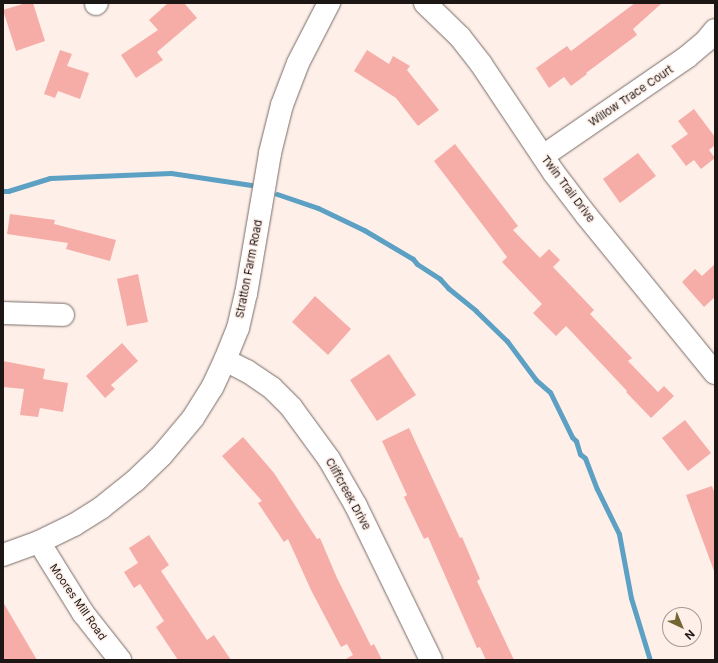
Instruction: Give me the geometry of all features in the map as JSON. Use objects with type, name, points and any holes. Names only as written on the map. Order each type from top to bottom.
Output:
[{"type":"street","name":"Stratton Farm Road","points":[[3,555],[39,542],[74,525],[101,508],[135,481],[162,455],[193,418],[212,388],[226,360],[238,328],[246,294],[270,153],[282,105],[298,63],[329,3]]},
{"type":"street","name":"Twin Trail Drive","points":[[425,3],[460,37],[481,64],[543,156],[586,215],[715,373]]},
{"type":"street","name":"Willow Trace Court","points":[[543,156],[687,57],[706,41],[715,30]]},
{"type":"street","points":[[3,313],[63,315]]},
{"type":"street","name":"Cliffcreek Drive","points":[[226,360],[247,371],[272,388],[291,407],[329,459],[356,506],[431,660]]},
{"type":"street","name":"Moores Mill Road","points":[[39,542],[83,613],[120,660]]},
{"type":"building","points":[[26,3],[33,3],[45,41],[16,51],[3,10]]},
{"type":"building","points":[[168,3],[184,3],[197,18],[157,52],[163,60],[136,78],[121,55],[158,30],[149,20]]},
{"type":"building","points":[[635,3],[662,3],[633,29],[637,35],[586,73],[587,74],[571,86],[564,77],[549,88],[536,68],[567,46],[571,51]]},
{"type":"building","points":[[60,50],[72,54],[67,66],[89,73],[80,99],[58,91],[55,98],[44,94]]},
{"type":"building","points":[[367,50],[389,64],[393,56],[410,66],[407,70],[439,110],[418,126],[396,98],[354,71]]},
{"type":"building","points":[[694,109],[715,137],[715,145],[709,150],[715,158],[701,169],[694,160],[686,166],[671,146],[688,134],[678,121]]},
{"type":"building","points":[[455,144],[518,226],[513,230],[540,258],[549,249],[560,260],[553,267],[594,310],[590,314],[632,358],[628,361],[658,392],[664,386],[674,396],[651,418],[566,326],[556,336],[533,313],[542,304],[502,262],[507,257],[434,161]]},
{"type":"building","points":[[638,153],[656,176],[620,203],[603,179]]},
{"type":"building","points":[[10,214],[55,220],[54,224],[116,240],[110,261],[66,249],[68,243],[7,234]]},
{"type":"building","points":[[715,264],[715,297],[704,307],[682,282],[695,269],[702,276]]},
{"type":"building","points":[[138,274],[148,322],[127,326],[117,279]]},
{"type":"building","points":[[315,296],[351,329],[328,355],[292,322]]},
{"type":"building","points":[[122,343],[138,361],[111,385],[115,389],[105,398],[86,376]]},
{"type":"building","points":[[389,354],[416,395],[377,421],[350,380]]},
{"type":"building","points":[[3,361],[45,369],[43,379],[68,383],[63,412],[40,408],[38,417],[20,415],[24,389],[3,387]]},
{"type":"building","points":[[685,420],[711,453],[688,471],[662,438]]},
{"type":"building","points":[[409,428],[460,538],[462,537],[480,579],[477,581],[514,660],[486,660],[480,647],[477,648],[428,537],[424,539],[404,497],[407,495],[382,441]]},
{"type":"building","points":[[243,437],[274,473],[317,539],[320,538],[337,578],[371,646],[374,644],[382,660],[344,660],[353,655],[347,644],[341,647],[311,590],[288,539],[284,542],[258,503],[262,501],[222,456]]},
{"type":"building","points":[[712,486],[715,494],[714,571],[686,495]]},
{"type":"building","points":[[149,535],[169,565],[161,571],[207,640],[214,635],[231,660],[178,660],[156,627],[164,621],[140,584],[134,588],[124,572],[138,563],[129,548]]},
{"type":"building","points":[[3,602],[37,660],[3,660]]},
{"type":"waterway","points":[[3,191],[8,191],[50,178],[171,173],[251,185]]},
{"type":"waterway","points":[[277,194],[318,208],[364,230],[413,259],[417,264],[440,279],[507,341],[536,380],[550,392],[572,437],[576,441],[580,454],[585,458],[597,489],[619,534],[631,598],[650,660]]}]
